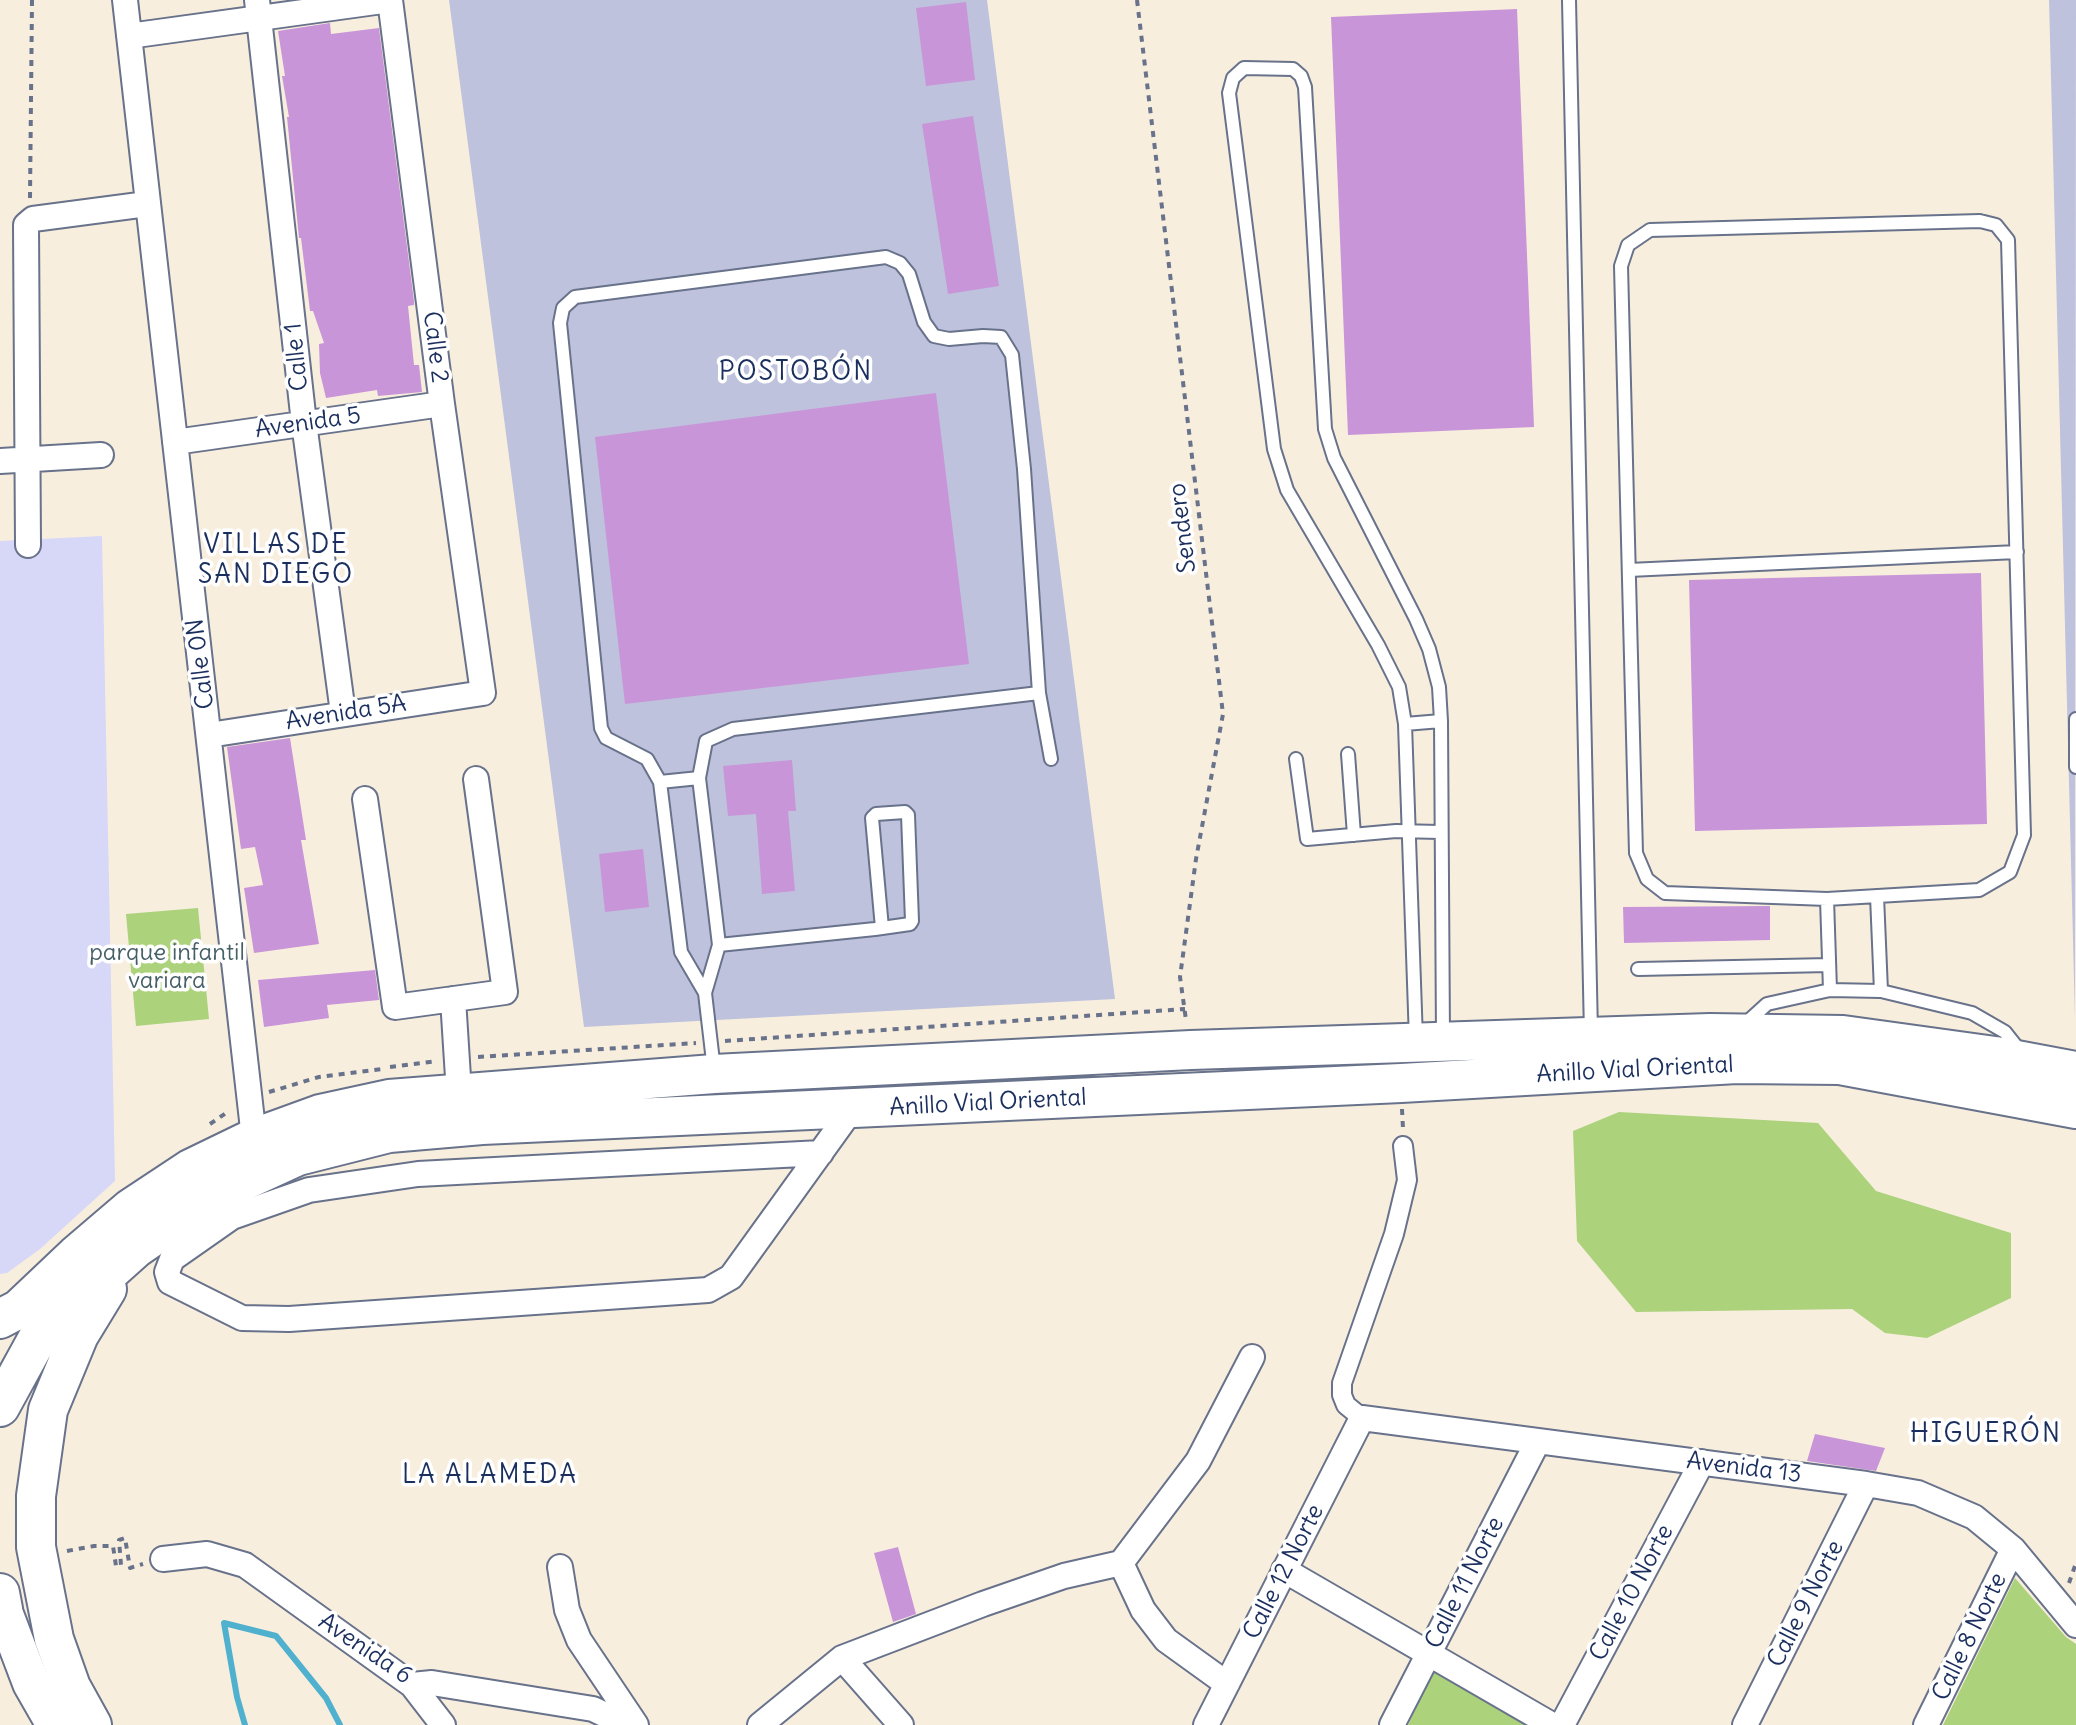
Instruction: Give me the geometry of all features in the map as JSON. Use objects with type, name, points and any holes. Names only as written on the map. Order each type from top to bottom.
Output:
[{"type":"highway","name":"Anillo Vial Oriental","points":[[0,1319],[19,1309],[131,1208],[190,1169],[254,1138],[320,1114],[375,1102],[458,1075],[712,1058],[1191,1050],[1738,1033],[1843,1035],[2076,1071]]},
{"type":"highway","name":"Anillo Vial Oriental","points":[[0,1407],[40,1334],[135,1249],[213,1195],[298,1156],[389,1133],[497,1125],[1737,1064],[1840,1065],[2076,1109]]},
{"type":"highway","points":[[92,1725],[71,1687],[54,1639],[38,1561],[36,1496],[48,1410],[79,1335],[135,1249]]},
{"type":"main road","points":[[1,1611],[31,1683],[55,1725]]},
{"type":"street","name":"Calle 0N","points":[[125,0],[254,1138]]},
{"type":"street","points":[[129,36],[258,8],[390,0]]},
{"type":"street","name":"Calle 2","points":[[390,0],[483,693]]},
{"type":"street","name":"Calle 1","points":[[258,8],[304,423],[343,713]]},
{"type":"street","points":[[28,545],[25,231],[30,221],[147,204]]},
{"type":"street","name":"Avenida 5","points":[[175,442],[442,404]]},
{"type":"street","points":[[0,461],[101,455]]},
{"type":"street","name":"Avenida 5A","points":[[209,735],[483,693]]},
{"type":"street","points":[[365,799],[395,1007],[505,992],[476,779]]},
{"type":"street","points":[[453,999],[458,1075]]},
{"type":"street","points":[[821,1153],[418,1174],[309,1190],[232,1217],[172,1259],[167,1272],[170,1282],[242,1318],[289,1319],[708,1290],[731,1277],[821,1153],[852,1109]]},
{"type":"street","points":[[1362,1418],[1346,1405],[1342,1383],[1394,1234],[1407,1180],[1403,1146]]},
{"type":"street","points":[[760,1725],[842,1658],[1064,1576],[1121,1563],[1198,1461],[1252,1357]]},
{"type":"street","name":"Avenida 13","points":[[1362,1418],[1918,1493],[1974,1517],[2013,1549],[2076,1625]]},
{"type":"street","name":"Calle 12 Norte","points":[[1206,1725],[1362,1418]]},
{"type":"street","name":"Calle 11 Norte","points":[[1392,1725],[1538,1441]]},
{"type":"street","name":"Calle 10 Norte","points":[[1562,1725],[1702,1462]]},
{"type":"street","name":"Calle 9 Norte","points":[[1745,1725],[1866,1484]]},
{"type":"street","name":"Calle 8 Norte","points":[[1926,1725],[2013,1549]]},
{"type":"street","name":"Avenida 6","points":[[163,1559],[207,1554],[245,1565],[412,1685],[432,1683],[593,1709],[627,1725]]},
{"type":"street","points":[[1121,1563],[1143,1610],[1166,1640],[1227,1684]]},
{"type":"street","points":[[560,1567],[567,1610],[579,1640],[636,1725]]},
{"type":"street","points":[[1284,1570],[1552,1725]]},
{"type":"street","points":[[842,1658],[901,1725]]},
{"type":"street","points":[[412,1685],[443,1725]]},
{"type":"lane","points":[[1569,0],[1591,1036]]},
{"type":"lane","points":[[1244,68],[1293,69],[1301,76],[1305,87],[1325,429],[1334,458],[1429,649],[1439,687],[1440,832],[1430,1042],[1408,831],[1405,724],[1399,687],[1378,645],[1287,490],[1274,449],[1229,93],[1233,78],[1244,68]]},
{"type":"lane","points":[[1980,221],[1996,225],[2008,240],[2024,835],[2010,872],[1979,890],[1827,899],[1665,893],[1647,879],[1636,853],[1629,570],[1621,266],[1628,245],[1650,230],[1980,221]]},
{"type":"lane","points":[[705,993],[681,952],[660,782],[647,759],[606,738],[601,728],[560,323],[563,308],[575,297],[886,257],[900,263],[909,274],[924,322],[934,336],[949,339],[1001,337],[1012,355],[1023,455],[1039,693],[1051,759]]},
{"type":"lane","points":[[1629,570],[2017,552]]},
{"type":"lane","points":[[712,1058],[705,993],[719,945],[699,778],[706,741],[733,729],[1039,693]]},
{"type":"lane","points":[[2076,719],[2076,767]]},
{"type":"lane","points":[[1405,724],[1441,721]]},
{"type":"lane","points":[[1348,754],[1354,835]]},
{"type":"lane","points":[[1296,759],[1307,839],[1408,831],[1440,832]]},
{"type":"lane","points":[[660,782],[699,778]]},
{"type":"lane","points":[[719,945],[882,928],[910,924],[908,815],[905,812],[876,814],[872,818],[882,928]]},
{"type":"lane","points":[[1877,896],[1881,991]]},
{"type":"lane","points":[[1827,899],[1830,990]]},
{"type":"lane","points":[[1638,969],[1829,965]]},
{"type":"lane","points":[[1738,1033],[1767,1004],[1830,990],[1881,991],[1972,1013],[2005,1032],[2030,1063]]},
{"type":"path","points":[[30,221],[32,0]]},
{"type":"path","name":"Sendero","points":[[1137,0],[1223,714],[1196,859],[1180,977],[1191,1050]]},
{"type":"path","points":[[249,1098],[319,1077],[458,1075],[712,1058],[1185,1009]]},
{"type":"path","points":[[38,1561],[76,1549],[113,1546],[116,1566],[121,1565],[119,1540],[125,1538],[130,1568],[163,1559]]},
{"type":"shaded area","points":[[449,0],[987,0],[1115,999],[584,1027]]},
{"type":"shaded area","points":[[2049,0],[2076,0],[2075,1018]]},
{"type":"shaded area","points":[[102,536],[115,1181],[40,1249],[7,1273],[0,1274],[0,541]]},
{"type":"green space","name":"parque infantil variara","points":[[198,908],[209,1019],[136,1026],[126,914]]},
{"type":"green space","points":[[1619,1112],[1818,1123],[1876,1191],[2011,1233],[2011,1298],[1927,1338],[1885,1333],[1852,1309],[1636,1312],[1577,1241],[1573,1131]]},
{"type":"green space","points":[[2015,1578],[2066,1637],[2076,1644],[2076,1725],[1943,1725]]},
{"type":"green space","points":[[1436,1665],[1529,1725],[1408,1725]]},
{"type":"building","points":[[966,2],[975,80],[926,86],[916,8]]},
{"type":"building","points":[[1517,9],[1534,427],[1348,435],[1331,17]]},
{"type":"building","points":[[330,23],[331,34],[379,28],[414,301],[414,305],[408,306],[414,365],[419,365],[422,392],[378,396],[377,390],[326,398],[320,373],[319,344],[324,343],[313,311],[310,311],[299,238],[289,117],[282,76],[285,76],[278,31]]},
{"type":"building","points":[[973,116],[999,286],[948,294],[922,124]]},
{"type":"building","points":[[936,393],[969,664],[625,704],[595,437]]},
{"type":"building","points":[[1981,573],[1987,824],[1695,831],[1689,580]]},
{"type":"building","points":[[290,738],[306,840],[301,840],[319,944],[254,953],[244,888],[263,885],[255,847],[241,849],[227,747]]},
{"type":"building","points":[[792,760],[796,811],[788,811],[795,891],[762,894],[756,814],[728,816],[723,766]]},
{"type":"building","points":[[643,849],[649,907],[605,912],[599,854]]},
{"type":"building","points":[[1770,906],[1770,940],[1624,943],[1623,907]]},
{"type":"building","points":[[375,970],[379,1000],[327,1005],[329,1018],[264,1027],[258,980]]},
{"type":"building","points":[[1815,1434],[1885,1448],[1876,1471],[1807,1461]]},
{"type":"building","points":[[898,1547],[916,1614],[893,1622],[874,1553]]},
{"type":"waterway","points":[[245,1725],[224,1623],[276,1636],[326,1698],[340,1725]]},
{"type":"district","name":"POSTOBÓN","points":[[796,373]]},
{"type":"district","name":"VILLAS DE SAN DIEGO","points":[[276,561]]},
{"type":"district","name":"HIGUERÓN","points":[[1986,1435]]},
{"type":"district","name":"LA ALAMEDA","points":[[490,1476]]}]
